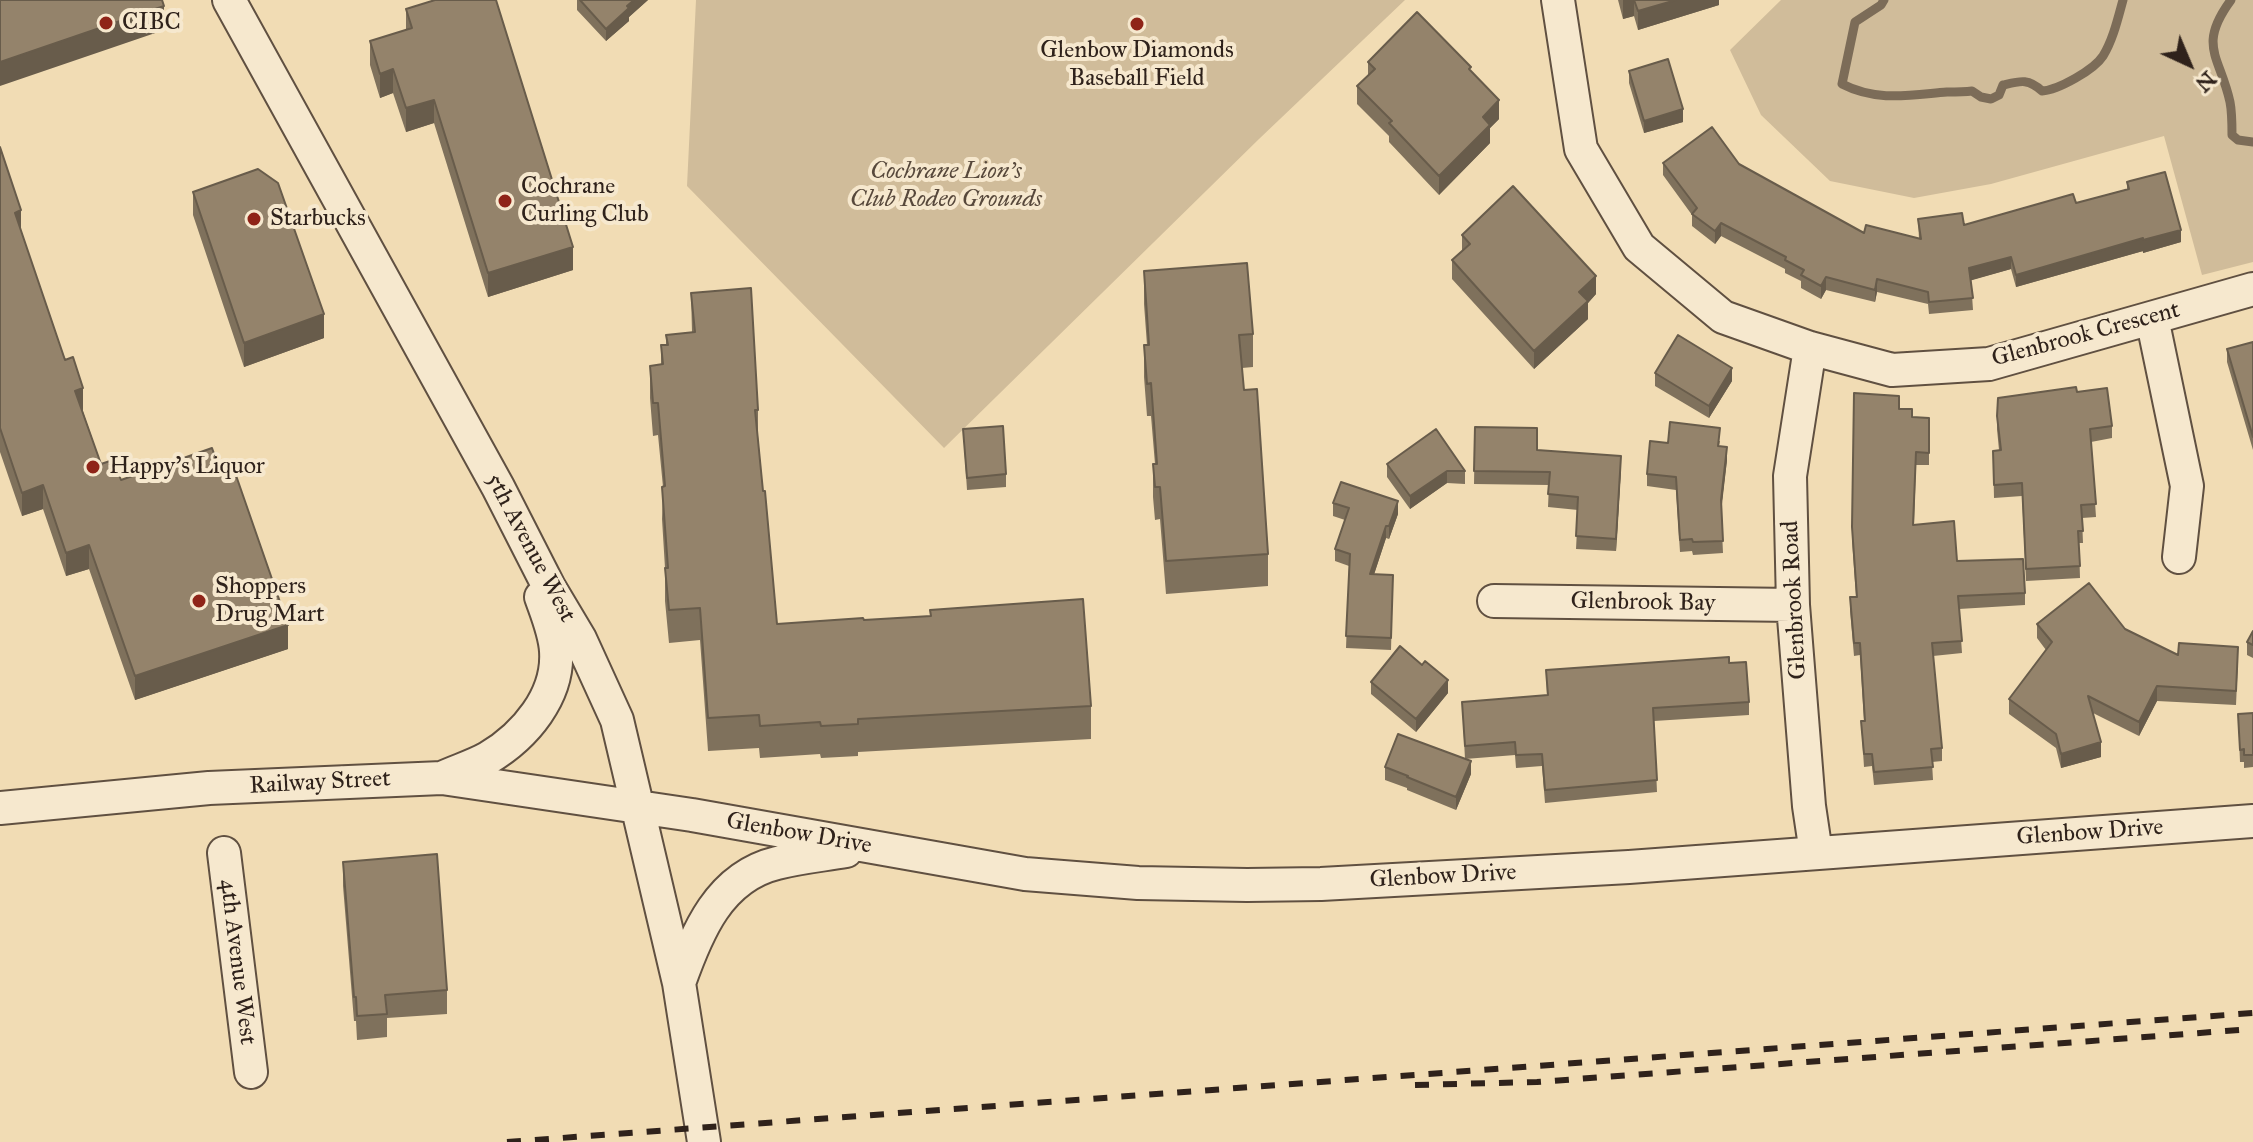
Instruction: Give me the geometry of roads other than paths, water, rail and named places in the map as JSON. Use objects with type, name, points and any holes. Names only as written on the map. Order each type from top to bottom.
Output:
[{"type":"street","name":"5th Avenue West","points":[[229,0],[580,639],[617,720],[679,983],[704,1142]]},
{"type":"street","name":"Glenbrook Crescent","points":[[1558,0],[1581,149],[1639,247],[1723,317],[1810,348],[1892,370],[1989,364],[2253,289]]},
{"type":"street","points":[[2152,318],[2187,486],[2179,557]]},
{"type":"street","name":"Glenbrook Road","points":[[1810,348],[1790,476],[1793,605],[1809,806],[1816,853]]},
{"type":"street","points":[[442,778],[488,758],[523,731],[542,708],[554,679],[556,651],[520,533]]},
{"type":"street","name":"Glenbrook Bay","points":[[1494,601],[1793,605]]},
{"type":"street","name":"Railway Street","points":[[0,808],[209,788],[442,778],[638,807]]},
{"type":"street","name":"Glenbow Drive","points":[[638,807],[1025,874],[1138,883],[1247,885],[1321,884],[1629,867],[2253,821]]},
{"type":"street","points":[[679,983],[705,918],[725,893],[751,873],[775,863],[870,847]]},
{"type":"street","name":"4th Avenue West","points":[[224,853],[251,1072]]},
{"type":"waterway","points":[[1884,0],[1855,22],[1842,84],[1881,95],[1972,91],[1991,99],[1999,95],[2003,85],[2024,82],[2042,91],[2049,90],[2084,73],[2103,56],[2110,43],[2123,0]]},
{"type":"waterway","points":[[2231,0],[2215,29],[2214,51],[2230,102],[2232,135],[2238,140],[2253,142]]},
{"type":"railway","points":[[507,1142],[2253,1013]]},
{"type":"railway","points":[[1415,1085],[1537,1082],[2253,1029]]},
{"type":"place","name":"CIBC","points":[[106,23]]},
{"type":"place","name":"Glenbow Diamonds Baseball Field","points":[[1137,24]]},
{"type":"place","name":"Cochrane Curling Club","points":[[505,201]]},
{"type":"place","name":"Starbucks","points":[[254,219]]},
{"type":"place","name":"Happy's Liquor","points":[[93,467]]},
{"type":"place","name":"Shoppers Drug Mart","points":[[199,601]]},
{"type":"park label","name":"Cochrane Lion's Club Rodeo Grounds","points":[[946,186]]}]
